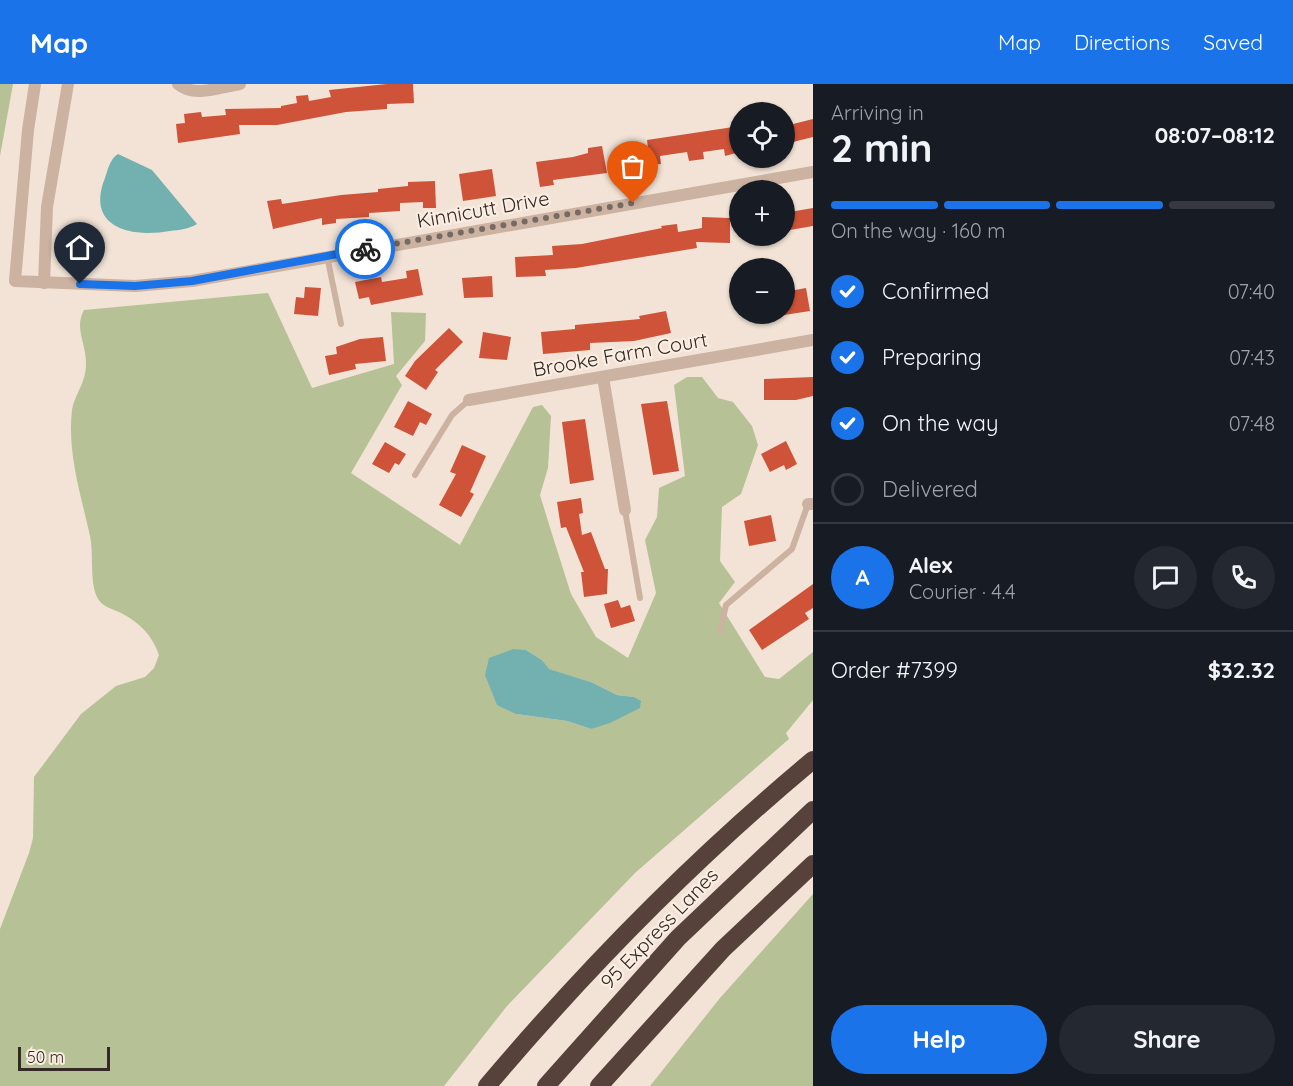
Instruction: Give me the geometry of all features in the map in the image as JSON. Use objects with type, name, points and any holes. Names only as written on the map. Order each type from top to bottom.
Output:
[{"type":"highway","points":[[487,1086],[540,1024],[631,928],[813,760]]},
{"type":"highway","name":"95 Express Lanes","points":[[546,1086],[624,997],[721,895],[813,810]]},
{"type":"highway","points":[[598,1086],[723,949],[813,864]]},
{"type":"highway","points":[[531,1086],[624,997]]},
{"type":"street","name":"Kinnicutt Drive","points":[[35,84],[28,130],[15,281],[156,285],[813,172]]},
{"type":"street","points":[[44,283],[47,207],[68,84]]},
{"type":"street","points":[[178,84],[197,92],[240,84]]},
{"type":"street","name":"Brooke Farm Court","points":[[470,400],[813,340]]},
{"type":"street","points":[[603,377],[625,510]]},
{"type":"lane","points":[[327,256],[341,324]]},
{"type":"lane","points":[[415,475],[452,415],[470,400]]},
{"type":"lane","points":[[720,631],[726,605],[792,549],[811,504]]},
{"type":"lane","points":[[625,510],[640,598]]},
{"type":"green space","points":[[0,84],[13,84],[0,156]]},
{"type":"green space","points":[[268,293],[312,388],[394,364],[391,312],[426,313],[425,341],[396,376],[402,385],[351,473],[460,545],[533,407],[542,405],[551,416],[548,468],[540,495],[571,594],[596,637],[628,658],[656,593],[645,540],[657,517],[659,488],[685,476],[674,385],[687,377],[702,377],[718,398],[733,402],[752,426],[758,445],[741,494],[722,507],[720,561],[735,582],[719,603],[765,677],[779,679],[813,652],[813,700],[786,733],[789,739],[635,873],[507,1006],[444,1086],[0,1086],[0,929],[33,838],[34,777],[81,714],[116,686],[145,677],[154,668],[159,655],[153,641],[140,625],[105,606],[95,592],[90,536],[71,442],[72,410],[86,370],[86,356],[80,329],[84,310]],"holes":[[[526,650],[542,660],[548,669],[591,682],[617,695],[634,697],[591,729],[567,721],[516,714]]]},
{"type":"green space","points":[[813,894],[813,1086],[650,1086],[720,998]]},
{"type":"water","points":[[118,154],[152,170],[197,224],[180,230],[141,233],[116,226],[107,219],[101,208],[100,195],[110,164]]},
{"type":"water","points":[[513,649],[526,650],[542,660],[549,669],[591,682],[617,695],[634,697],[641,701],[640,708],[610,723],[591,729],[567,721],[516,714],[497,705],[485,675],[489,658]]},
{"type":"building","points":[[387,84],[413,84],[414,103],[387,104],[387,109],[346,112],[277,125],[239,125],[240,134],[178,143],[176,124],[185,123],[184,114],[201,112],[202,117],[226,115],[225,109],[281,108],[281,106],[297,103],[296,96],[308,95],[309,101],[331,97],[329,90]]},
{"type":"building","points":[[813,119],[813,137],[795,142],[795,124]]},
{"type":"building","points":[[729,128],[729,155],[725,156],[724,149],[703,152],[704,159],[689,161],[687,152],[660,156],[661,164],[650,165],[647,140]]},
{"type":"building","points":[[602,146],[607,173],[553,180],[554,185],[540,187],[536,162],[573,157],[588,153],[588,148]]},
{"type":"building","points":[[492,169],[496,196],[463,201],[459,174]]},
{"type":"building","points":[[435,181],[436,208],[423,208],[423,202],[400,203],[400,211],[369,213],[369,217],[336,219],[336,223],[322,225],[322,218],[273,229],[267,201],[281,199],[282,204],[378,192],[378,189],[408,186],[408,182]]},
{"type":"building","points":[[813,208],[813,226],[795,229],[795,211]]},
{"type":"building","points":[[702,217],[729,218],[729,243],[696,242],[697,248],[576,268],[545,270],[546,276],[516,277],[515,257],[553,255],[552,246],[582,244],[677,224],[678,232],[702,228]]},
{"type":"building","points":[[418,269],[423,295],[371,305],[369,297],[359,299],[355,282],[381,277],[382,282],[407,278],[406,271]]},
{"type":"building","points":[[492,276],[493,297],[464,298],[462,278]]},
{"type":"building","points":[[305,287],[321,288],[318,316],[294,314],[296,297],[304,298]]},
{"type":"building","points":[[806,288],[810,311],[795,313],[795,290]]},
{"type":"building","points":[[666,311],[671,333],[634,341],[590,343],[590,350],[543,354],[541,332],[575,329],[575,325],[640,319],[639,316]]},
{"type":"building","points":[[449,328],[463,342],[435,370],[438,372],[426,390],[405,376],[415,361]]},
{"type":"building","points":[[483,332],[511,337],[507,360],[479,358]]},
{"type":"building","points":[[383,337],[386,361],[355,364],[356,369],[329,375],[325,356],[337,354],[336,347],[360,339]]},
{"type":"building","points":[[813,377],[813,396],[796,400],[764,400],[764,379]]},
{"type":"building","points":[[408,401],[432,414],[426,425],[420,422],[413,436],[394,427]]},
{"type":"building","points":[[667,401],[679,471],[653,475],[641,404]]},
{"type":"building","points":[[585,419],[594,480],[570,484],[562,422]]},
{"type":"building","points":[[786,441],[797,464],[786,470],[784,465],[770,472],[761,454]]},
{"type":"building","points":[[385,442],[406,454],[399,465],[395,463],[389,473],[372,464]]},
{"type":"building","points":[[462,445],[486,456],[470,492],[474,494],[461,517],[439,505],[456,474],[450,472]]},
{"type":"building","points":[[581,498],[583,513],[579,514],[582,535],[591,532],[605,569],[608,569],[607,594],[584,597],[581,572],[584,572],[566,527],[561,528],[557,502]]},
{"type":"building","points":[[771,515],[776,541],[749,546],[744,521]]},
{"type":"building","points":[[813,584],[813,608],[805,613],[809,619],[762,650],[749,630]]},
{"type":"building","points":[[618,600],[621,608],[630,605],[635,621],[611,628],[604,604]]},
{"type":"way so far","points":[[365,249],[633,203]]},
{"type":"route","points":[[80,284],[135,286],[192,281],[365,249]]}]
